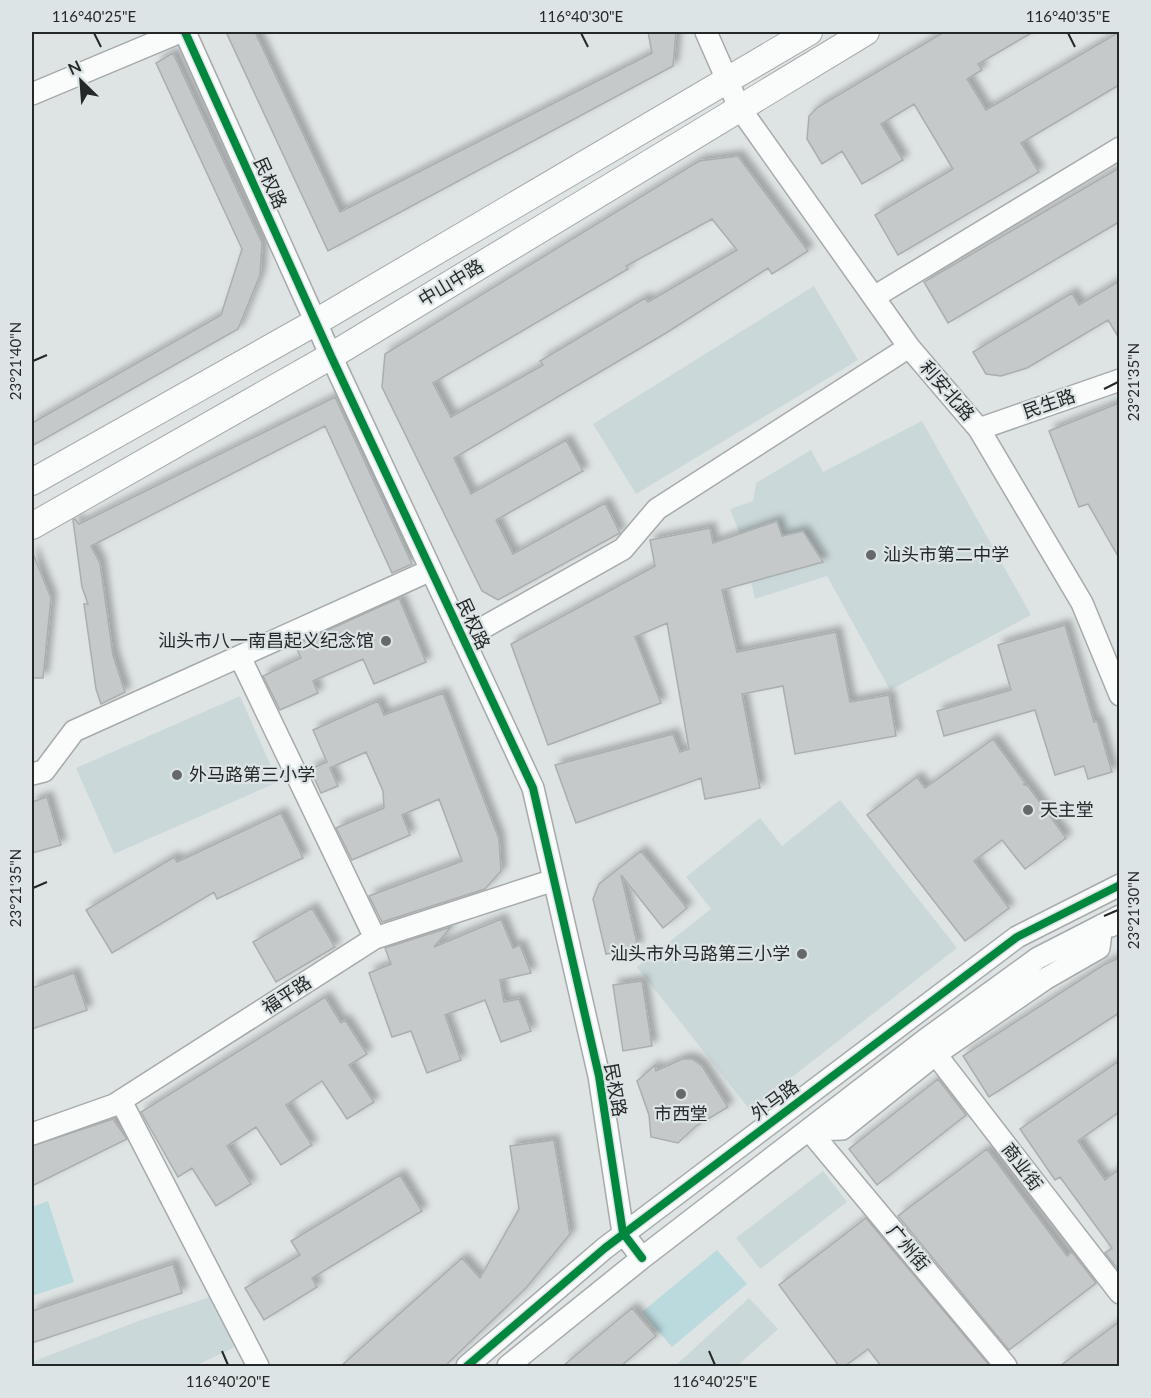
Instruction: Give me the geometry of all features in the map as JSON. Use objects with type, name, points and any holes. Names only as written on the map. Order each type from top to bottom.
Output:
[{"type":"main road","name":"中山中路","points":[[32,482],[316,322],[727,78],[809,32]]},
{"type":"main road","name":"中山中路","points":[[32,526],[331,356],[739,107],[867,32]]},
{"type":"street","points":[[32,94],[180,32]]},
{"type":"street","name":"民权路","points":[[185,32],[331,356],[532,788],[598,1076],[623,1233],[642,1258]]},
{"type":"street","name":"利安北路","points":[[706,32],[739,107],[909,347],[979,429],[1082,603],[1119,695]]},
{"type":"street","points":[[874,297],[1119,148]]},
{"type":"street","points":[[463,639],[623,549],[657,509],[909,347]]},
{"type":"street","name":"民生路","points":[[979,429],[1119,380]]},
{"type":"street","points":[[32,774],[44,771],[74,731],[431,570]]},
{"type":"street","points":[[240,657],[375,938]]},
{"type":"street","name":"福平路","points":[[32,1134],[121,1101],[375,938],[554,880]]},
{"type":"street","name":"外马路","points":[[467,1366],[623,1233],[1017,938],[1119,885]]},
{"type":"street","points":[[508,1366],[642,1258],[809,1130],[930,1047],[1038,958],[1114,923]]},
{"type":"street","name":"商业街","points":[[930,1047],[1119,1293]]},
{"type":"street","points":[[121,1101],[258,1366]]},
{"type":"street","name":"广州街","points":[[809,1130],[1006,1366]]},
{"type":"shaded area","points":[[814,286],[858,360],[636,494],[593,424]]},
{"type":"shaded area","name":"汕头市第二中学","points":[[922,421],[1031,615],[890,690],[827,576],[755,599],[740,534],[730,509],[753,501],[756,483],[811,450],[823,472]]},
{"type":"shaded area","name":"外马路第三小学","points":[[240,696],[278,782],[114,854],[76,768]]},
{"type":"shaded area","name":"汕头市外马路第三小学","points":[[840,800],[957,948],[750,1110],[637,967],[711,909],[686,877],[760,818],[782,846]]},
{"type":"shaded area","points":[[823,1171],[847,1202],[760,1269],[736,1238]]},
{"type":"shaded area","points":[[48,1201],[74,1282],[32,1296],[32,1207]]},
{"type":"shaded area","points":[[717,1250],[747,1284],[672,1347],[642,1312]]},
{"type":"shaded area","points":[[213,1296],[235,1347],[195,1366],[32,1366],[32,1362],[141,1320]]},
{"type":"shaded area","points":[[749,1298],[778,1329],[737,1366],[675,1366]]},
{"type":"building","points":[[226,32],[255,32],[340,212],[652,53],[648,32],[676,32],[673,66],[328,251]]},
{"type":"building","points":[[944,32],[1033,32],[978,64],[982,70],[967,79],[986,110],[1119,32],[1119,85],[1021,143],[1039,172],[898,255],[875,215],[953,169],[914,104],[881,124],[903,160],[862,184],[842,151],[822,164],[807,139],[809,116],[818,107]]},
{"type":"building","points":[[173,53],[262,243],[260,275],[238,329],[32,446],[32,423],[221,315],[242,249],[156,63]]},
{"type":"building","points":[[738,156],[808,251],[772,274],[768,268],[666,333],[454,458],[471,494],[566,440],[583,471],[496,520],[513,554],[605,503],[620,533],[498,600],[482,591],[382,387],[385,354],[699,161]],"holes":[[[712,219],[737,250],[648,302],[645,298],[540,361],[543,365],[451,417],[433,383],[628,269],[626,266]]]},
{"type":"building","points":[[1119,168],[1119,222],[948,323],[924,282]]},
{"type":"building","points":[[1119,281],[1119,338],[1108,320],[1027,368],[1001,376],[986,374],[973,352],[1072,293],[1079,305]]},
{"type":"building","points":[[335,397],[412,564],[392,573],[325,426],[91,546],[100,563],[113,655],[125,692],[101,704],[96,689],[84,604],[88,604],[82,587],[73,520],[75,519],[79,524]]},
{"type":"building","points":[[1119,403],[1119,558],[1088,504],[1079,507],[1049,431]]},
{"type":"building","points":[[777,521],[782,536],[803,531],[823,562],[722,590],[737,652],[836,632],[850,702],[889,695],[896,736],[795,754],[783,686],[742,694],[760,788],[705,799],[701,778],[576,823],[555,765],[673,734],[680,752],[689,749],[667,623],[635,637],[661,703],[548,745],[511,644],[655,566],[650,540],[710,528],[713,543]]},
{"type":"building","points":[[32,551],[51,598],[43,678],[32,678]]},
{"type":"building","points":[[399,598],[426,662],[374,684],[363,659],[313,681],[318,693],[280,710],[263,676],[301,658],[295,645]]},
{"type":"building","points":[[1065,625],[1094,722],[1097,721],[1112,772],[1088,779],[1084,766],[1055,775],[1035,710],[944,736],[937,711],[1011,690],[998,645]]},
{"type":"building","points":[[443,693],[499,839],[501,871],[485,889],[382,922],[369,896],[462,861],[439,799],[402,815],[410,835],[352,860],[336,828],[384,808],[383,791],[366,752],[330,768],[338,786],[321,793],[310,769],[327,762],[313,730],[378,701],[384,715]]},
{"type":"building","points":[[993,739],[1026,784],[1023,784],[1028,786],[1066,838],[1025,869],[1002,840],[974,861],[1009,908],[965,941],[867,815],[917,777],[925,788]]},
{"type":"building","points":[[47,797],[61,845],[32,853],[32,802]]},
{"type":"building","points":[[281,813],[303,858],[217,899],[214,892],[112,953],[86,910],[174,857],[177,862]]},
{"type":"building","points":[[641,851],[687,908],[663,928],[621,875],[638,947],[606,954],[593,899],[599,884]]},
{"type":"building","points":[[312,908],[335,947],[276,982],[253,942]]},
{"type":"building","points":[[501,919],[513,948],[520,945],[531,973],[500,980],[504,1002],[519,999],[531,1031],[501,1042],[485,1000],[445,1015],[461,1060],[427,1073],[411,1031],[392,1037],[369,973],[391,964],[385,948],[451,927],[434,947]]},
{"type":"building","points":[[1119,958],[1119,1013],[989,1097],[963,1056],[1105,964]]},
{"type":"building","points":[[74,973],[87,1010],[32,1029],[32,988]]},
{"type":"building","points":[[642,981],[652,1046],[623,1051],[613,985]]},
{"type":"building","points":[[325,997],[341,1023],[345,1020],[367,1054],[349,1065],[374,1102],[347,1119],[322,1081],[286,1105],[312,1145],[281,1165],[256,1127],[227,1146],[251,1184],[216,1206],[192,1168],[178,1177],[141,1112]]},
{"type":"building","name":"市西堂","points":[[682,1059],[692,1059],[702,1066],[728,1107],[696,1126],[678,1143],[651,1137],[649,1115],[637,1081],[655,1065],[656,1071]]},
{"type":"building","points":[[1119,1061],[1119,1112],[1078,1141],[1105,1180],[1119,1169],[1119,1266],[1117,1268],[1105,1253],[1112,1248],[1060,1177],[1055,1180],[1020,1129]]},
{"type":"building","points":[[938,1079],[966,1115],[877,1185],[849,1149]]},
{"type":"building","points":[[113,1119],[127,1139],[32,1186],[32,1146]]},
{"type":"building","points":[[554,1140],[570,1234],[526,1288],[445,1366],[341,1366],[462,1258],[480,1278],[519,1209],[510,1146]]},
{"type":"building","points":[[987,1149],[1067,1256],[1072,1252],[1096,1283],[1009,1350],[898,1216]]},
{"type":"building","points":[[400,1175],[422,1211],[312,1278],[317,1287],[264,1320],[245,1288],[300,1255],[291,1241]]},
{"type":"building","points":[[866,1218],[989,1365],[881,1366],[868,1349],[845,1366],[839,1366],[779,1285]]},
{"type":"building","points":[[173,1264],[182,1293],[32,1343],[32,1311]]},
{"type":"building","points":[[632,1308],[656,1336],[621,1366],[563,1366]]},
{"type":"building","points":[[1119,1322],[1119,1366],[1060,1366]]},
{"type":"cycle path","points":[[185,32],[331,356],[533,788],[599,1076],[623,1233],[642,1258]]},
{"type":"cycle path","points":[[467,1366],[605,1248],[1017,937],[1120,885]]},
{"type":"place","name":"汕头市第二中学","points":[[871,555]]},
{"type":"place","name":"汕头市八一南昌起义纪念馆","points":[[386,641]]},
{"type":"place","name":"外马路第三小学","points":[[177,775]]},
{"type":"place","name":"天主堂","points":[[1028,810]]},
{"type":"place","name":"汕头市外马路第三小学","points":[[802,954]]},
{"type":"place","name":"市西堂","points":[[681,1094]]}]
